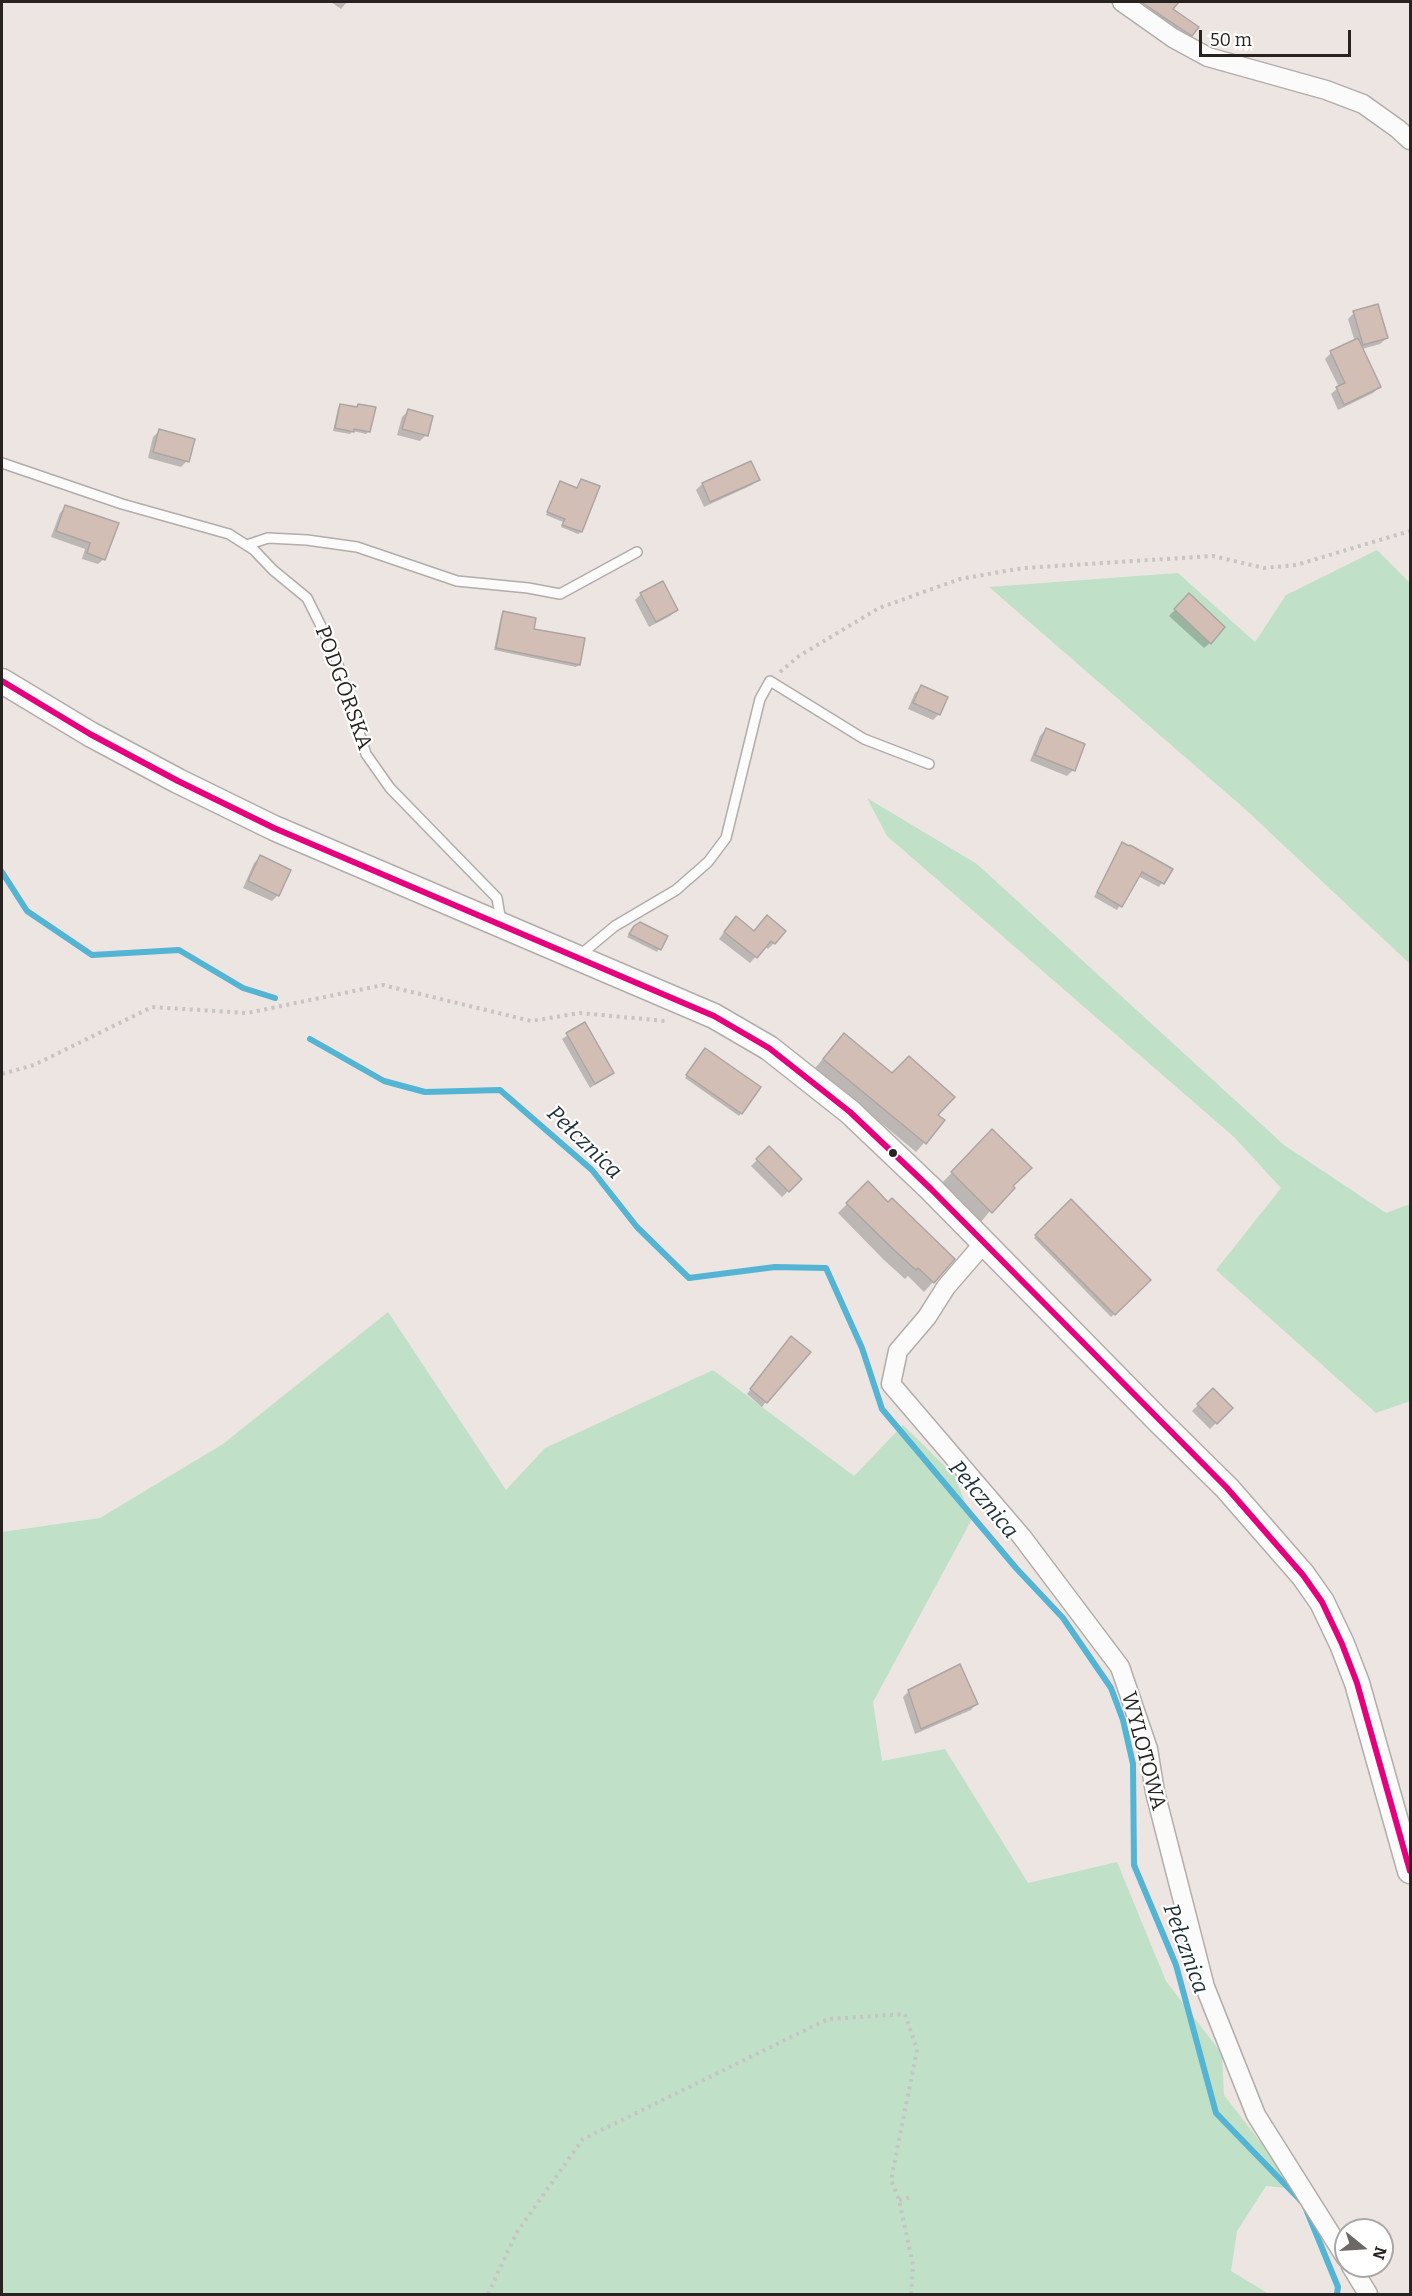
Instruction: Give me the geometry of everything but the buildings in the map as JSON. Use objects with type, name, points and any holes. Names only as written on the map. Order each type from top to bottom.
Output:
[{"type":"main road","points":[[2,681],[90,735],[274,828],[714,1016],[769,1048],[850,1113],[931,1189],[1227,1488],[1280,1546],[1316,1593],[1342,1644],[1357,1683],[1410,1871]]},
{"type":"street","points":[[1122,2],[1173,38],[1208,57],[1326,90],[1363,104],[1410,140]]},
{"type":"street","name":"WYLOTOWA","points":[[984,1243],[946,1287],[927,1317],[898,1351],[891,1384],[1022,1537],[1120,1667],[1148,1749],[1155,1792],[1205,1987],[1256,2115],[1334,2239]]},
{"type":"street","points":[[1358,2278],[1368,2295]]},
{"type":"lane","name":"PODGÓRSKA","points":[[2,463],[122,504],[229,534],[247,545],[307,598],[334,652],[366,754],[390,788],[497,898],[502,924]]},
{"type":"lane","points":[[247,545],[268,538],[307,540],[357,547],[457,581],[528,588],[560,594],[637,552]]},
{"type":"lane","points":[[578,957],[615,926],[676,890],[708,862],[726,838],[760,699],[770,681],[864,739],[929,764]]},
{"type":"path","points":[[770,681],[799,656],[879,608],[960,579],[1023,568],[1213,556],[1264,568],[1296,565],[1410,531]]},
{"type":"path","points":[[2,1074],[34,1065],[152,1007],[247,1013],[383,985],[531,1021],[580,1013],[674,1022]]},
{"type":"path","points":[[488,2295],[517,2232],[583,2139],[828,2019],[905,2014],[917,2050],[891,2180],[899,2200],[912,2265],[911,2295]]},
{"type":"path","points":[[899,2200],[912,2197]]},
{"type":"green space","points":[[1377,550],[1410,583],[1410,964],[1245,809],[989,587],[1178,573],[1255,642],[1286,595]]},
{"type":"green space","points":[[867,798],[977,864],[1284,1145],[1386,1213],[1410,1204],[1410,1401],[1376,1413],[1216,1270],[1281,1188],[1234,1137],[887,836]]},
{"type":"green space","points":[[388,1312],[506,1490],[545,1448],[713,1370],[854,1476],[903,1425],[954,1475],[972,1519],[873,1702],[882,1761],[945,1749],[1028,1883],[1117,1862],[1166,1981],[1222,2054],[1224,2095],[1265,2148],[1289,2156],[1305,2190],[1266,2186],[1237,2231],[1231,2271],[1269,2294],[2,2294],[2,1532],[100,1518],[223,1444]]},
{"type":"waterway","name":"Pełcznica","points":[[2,872],[27,911],[92,955],[179,950],[243,988],[275,998]]},
{"type":"waterway","name":"Pełcznica","points":[[310,1039],[384,1081],[425,1092],[500,1090],[592,1170],[637,1227],[689,1278],[775,1267],[826,1268],[862,1348],[882,1409],[1016,1568],[1063,1618],[1111,1688],[1123,1720],[1133,1764],[1134,1865],[1176,1965],[1216,2113],[1304,2204],[1338,2287],[1337,2294]]},
{"type":"transit line","points":[[2,681],[90,734],[178,781],[274,828],[714,1016],[769,1048],[850,1112],[931,1189],[1227,1488],[1303,1575],[1322,1602],[1357,1683],[1410,1871]]}]
